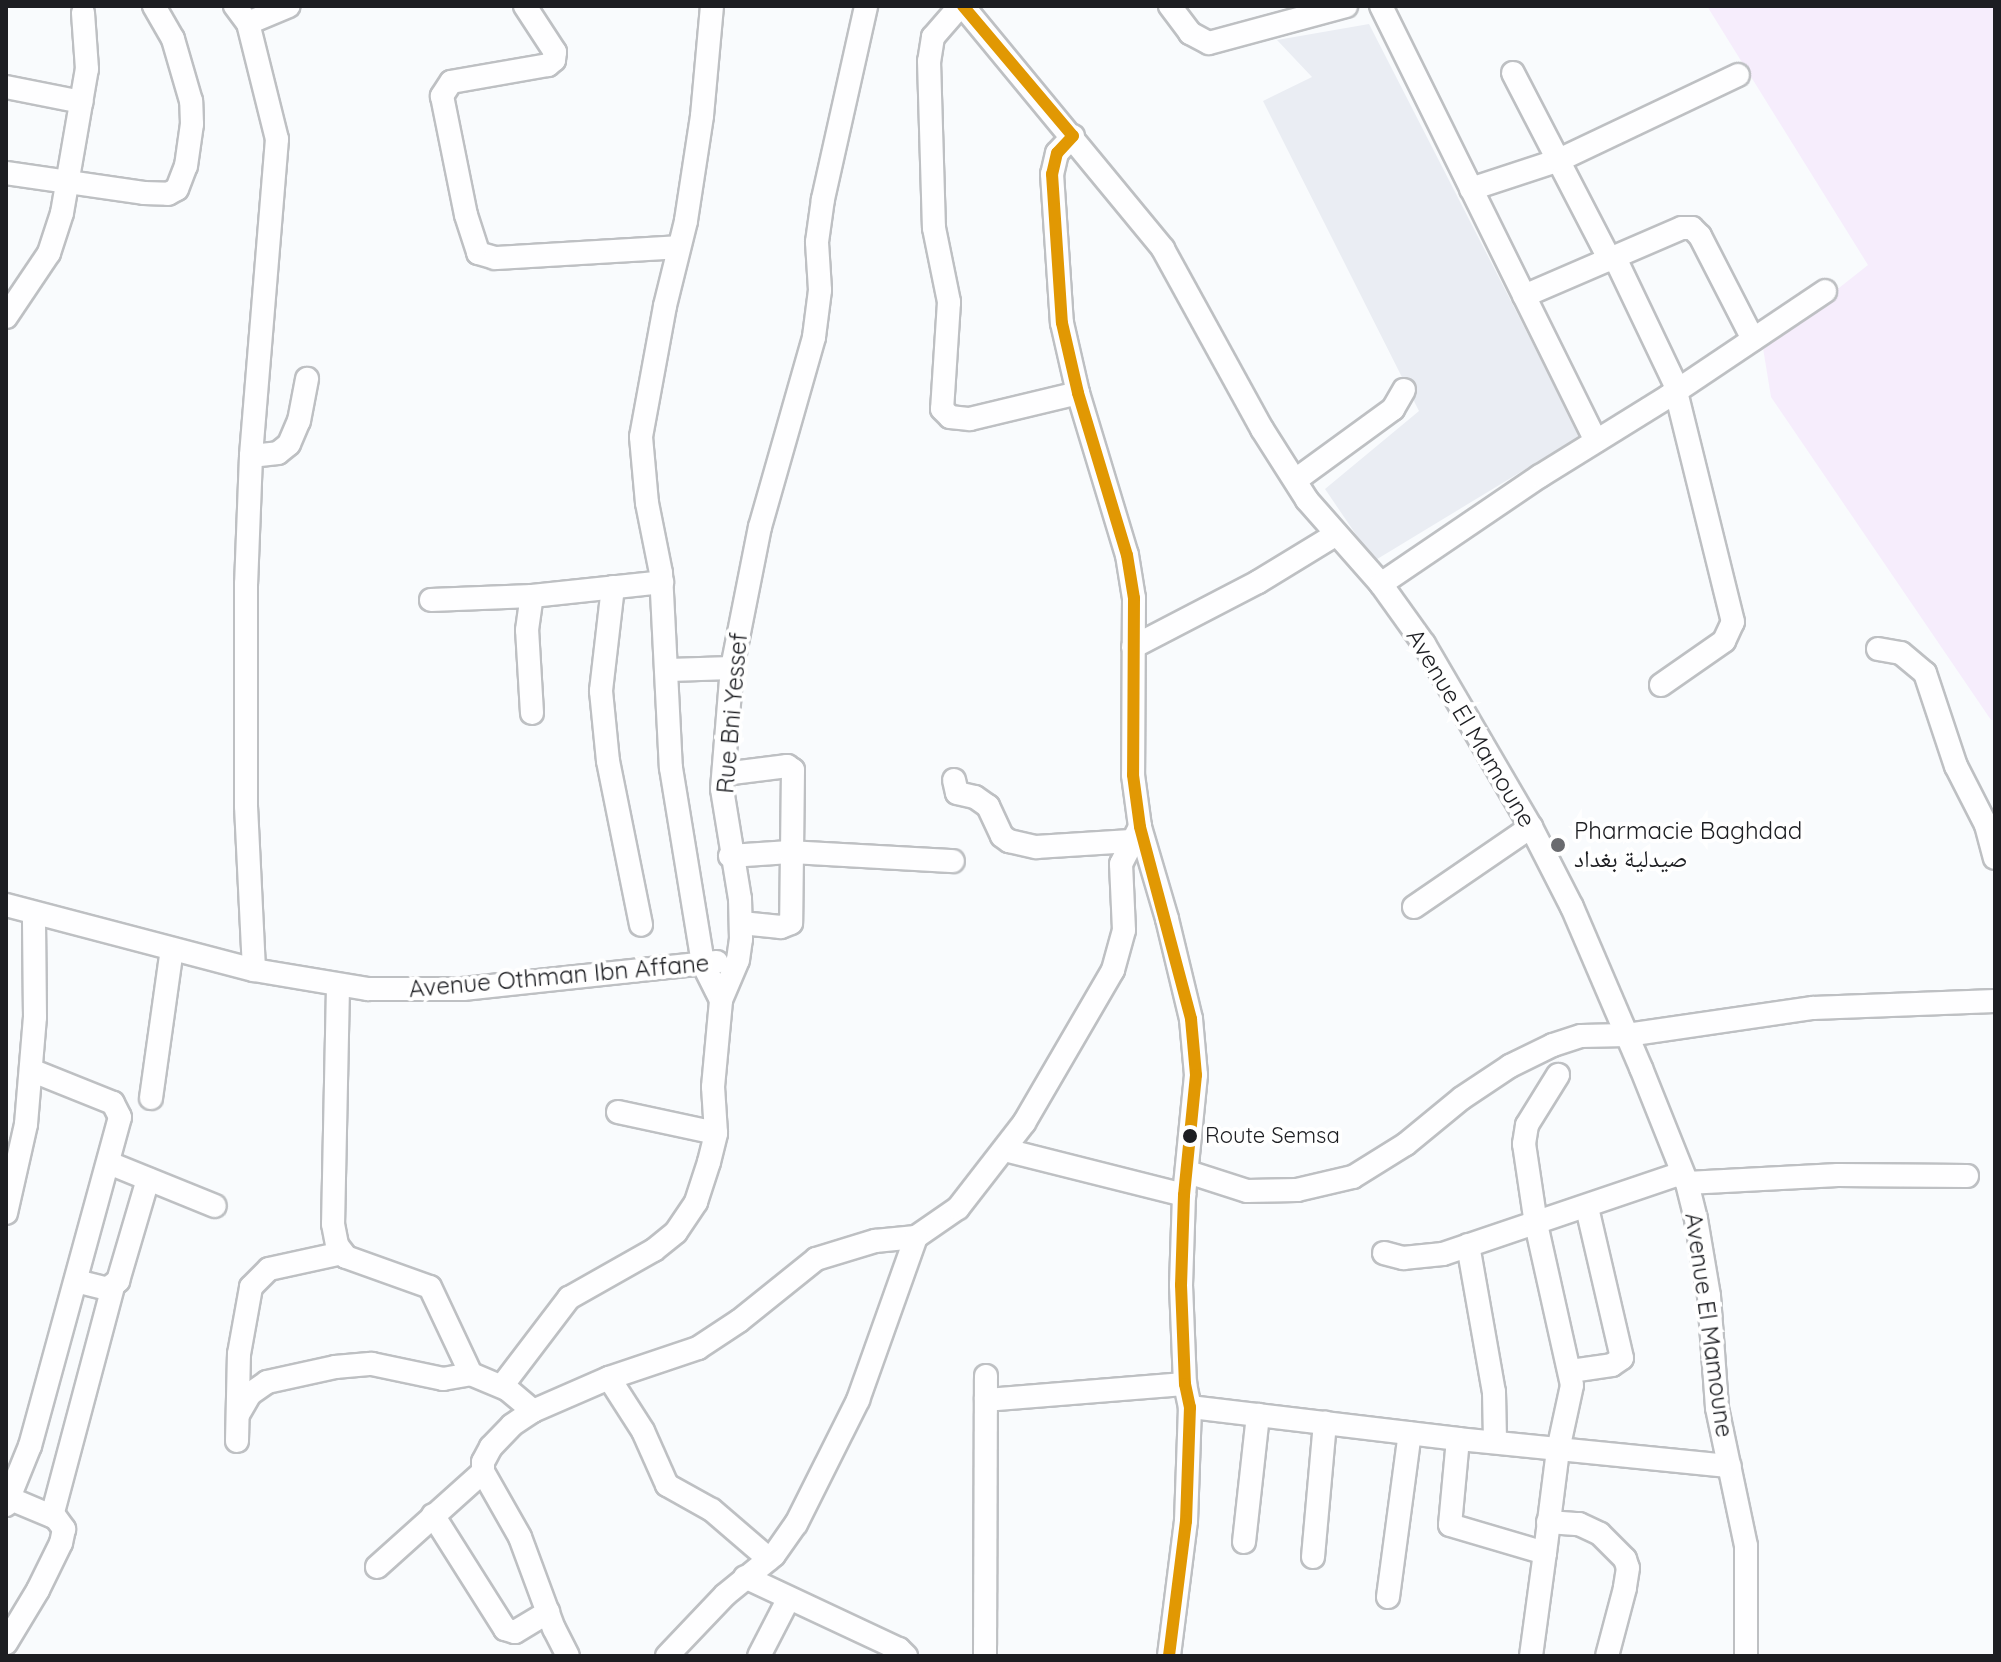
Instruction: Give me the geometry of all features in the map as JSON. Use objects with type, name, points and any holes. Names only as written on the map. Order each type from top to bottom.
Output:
[{"type":"street","points":[[6,173],[168,194],[182,183],[192,124],[191,101],[173,39],[154,6]]},
{"type":"street","points":[[254,970],[246,806],[246,584],[251,456],[277,139],[242,15],[289,6]]},
{"type":"street","points":[[525,6],[555,52],[554,60],[548,65],[451,82],[442,96],[466,215],[478,253],[495,258],[679,247]]},
{"type":"street","points":[[712,6],[702,116],[641,437],[647,503],[662,582],[669,670],[671,768],[703,964],[721,1000]]},
{"type":"street","name":"Rue Bni Yessef","points":[[502,1386],[569,1298],[654,1250],[676,1232],[696,1202],[716,1133],[713,1087],[721,1000],[738,960],[741,923],[730,856],[724,774],[732,668],[760,527],[814,337],[820,290],[817,242],[823,199],[866,6]]},
{"type":"street","points":[[962,6],[939,28],[930,47],[934,228],[949,302],[942,409],[950,417],[970,419],[1078,393]]},
{"type":"street","name":"Avenue El Mamoune","points":[[962,6],[1073,136],[1163,249],[1262,429],[1297,479],[1307,500],[1381,584],[1424,644],[1531,827],[1572,907],[1685,1178],[1703,1260],[1717,1408],[1746,1546],[1746,1656]]},
{"type":"street","points":[[1170,6],[1190,33],[1209,43],[1346,6]]},
{"type":"street","points":[[1381,6],[1596,441]]},
{"type":"street","points":[[6,317],[49,253],[62,213],[87,69],[83,13]]},
{"type":"street","points":[[1513,73],[1612,259],[1677,390],[1733,622],[1724,641],[1661,685]]},
{"type":"street","points":[[1471,189],[1559,160],[1738,75]]},
{"type":"street","points":[[6,87],[82,102]]},
{"type":"street","points":[[1073,136],[1057,153],[1052,174],[1062,323],[1078,393],[1127,555],[1134,598],[1135,834],[1167,919],[1191,1019],[1196,1075],[1184,1195],[1181,1285],[1185,1384],[1190,1407],[1186,1521],[1169,1656]]},
{"type":"street","points":[[1524,296],[1682,228],[1692,228],[1700,236],[1753,339]]},
{"type":"street","points":[[1381,584],[1825,291]]},
{"type":"street","points":[[251,456],[278,453],[289,444],[299,421],[307,379]]},
{"type":"street","points":[[1297,479],[1393,409],[1404,390]]},
{"type":"street","points":[[1133,647],[1258,582],[1335,535]]},
{"type":"street","points":[[431,600],[532,596],[662,582]]},
{"type":"street","points":[[613,587],[601,691],[608,761],[641,925]]},
{"type":"street","points":[[532,596],[527,630],[532,713]]},
{"type":"street","points":[[1878,649],[1901,653],[1925,673],[1956,766],[1986,825],[1995,858]]},
{"type":"street","points":[[669,670],[732,668]]},
{"type":"street","points":[[724,774],[787,766],[793,769],[790,924],[781,927],[741,923]]},
{"type":"street","points":[[954,780],[957,793],[975,797],[988,806],[1002,836],[1009,841],[1036,847],[1135,834]]},
{"type":"street","points":[[1414,907],[1531,827]]},
{"type":"street","points":[[568,1656],[520,1537],[483,1472],[483,1462],[491,1447],[512,1425],[533,1411],[609,1378],[698,1348],[739,1321],[800,1269],[829,1253],[875,1241],[916,1237],[958,1208],[1005,1150],[1041,1097],[1113,970],[1124,930],[1121,864],[1135,834]]},
{"type":"street","points":[[730,856],[790,852],[953,861]]},
{"type":"street","name":"Avenue Othman Ibn Affane","points":[[6,905],[34,915],[254,970],[338,987],[396,991],[463,989],[738,960]]},
{"type":"street","points":[[6,1213],[26,1124],[35,1017],[34,915]]},
{"type":"street","points":[[151,1098],[172,949]]},
{"type":"street","points":[[338,987],[333,1224],[342,1253]]},
{"type":"street","points":[[1188,1172],[1247,1191],[1297,1190],[1353,1177],[1406,1144],[1462,1098],[1530,1055],[1581,1036],[1627,1035],[1813,1008],[1995,1001]]},
{"type":"street","points":[[6,1643],[61,1543],[64,1529],[52,1516],[7,1500],[30,1446],[119,1131],[118,1109],[84,1089],[31,1070]]},
{"type":"street","points":[[1531,1656],[1558,1450],[1572,1385],[1536,1224],[1524,1144],[1527,1125],[1558,1075]]},
{"type":"street","points":[[618,1112],[716,1133]]},
{"type":"street","points":[[1005,1150],[1184,1195]]},
{"type":"street","points":[[109,1163],[215,1206]]},
{"type":"street","points":[[1384,1253],[1425,1257],[1685,1178],[1967,1176]]},
{"type":"street","points":[[52,1516],[113,1286],[122,1273],[148,1179]]},
{"type":"street","points":[[1571,1371],[1612,1365],[1622,1358],[1587,1208]]},
{"type":"street","points":[[667,1656],[745,1577],[769,1559],[796,1524],[858,1400],[916,1237]]},
{"type":"street","points":[[1468,1245],[1494,1392],[1495,1441]]},
{"type":"street","points":[[237,1441],[242,1329],[248,1294],[255,1279],[269,1269],[295,1261],[342,1253],[361,1263],[402,1274],[430,1287],[471,1374]]},
{"type":"street","points":[[76,1281],[107,1289],[113,1286]]},
{"type":"street","points":[[239,1414],[250,1394],[267,1382],[335,1367],[372,1364],[450,1379],[471,1374],[502,1386],[533,1411]]},
{"type":"street","points":[[985,1656],[986,1376]]},
{"type":"street","points":[[609,1378],[643,1431],[667,1485],[712,1510],[769,1559]]},
{"type":"street","points":[[986,1400],[1185,1384]]},
{"type":"street","points":[[1190,1407],[1558,1450],[1730,1466]]},
{"type":"street","points":[[1244,1542],[1258,1415]]},
{"type":"street","points":[[1313,1557],[1325,1423]]},
{"type":"street","points":[[1388,1597],[1410,1433]]},
{"type":"street","points":[[1458,1439],[1450,1525],[1545,1553]]},
{"type":"street","points":[[377,1567],[483,1472]]},
{"type":"street","points":[[433,1515],[505,1629],[517,1631],[548,1612]]},
{"type":"street","points":[[1548,1522],[1579,1524],[1600,1534],[1625,1559],[1628,1568],[1625,1588],[1607,1656]]},
{"type":"street","points":[[745,1577],[899,1649],[906,1656]]},
{"type":"street","points":[[759,1656],[789,1598]]},
{"type":"shaded area","points":[[1707,6],[1995,6],[1995,720],[1991,720],[1771,397],[1763,348],[1868,265]]},
{"type":"shaded area","points":[[1369,24],[1580,436],[1374,561],[1325,489],[1419,411],[1263,101],[1312,77],[1277,40]]},
{"type":"transit line","points":[[963,6],[1073,136]]},
{"type":"transit line","points":[[1073,136],[1057,153],[1052,174],[1062,323],[1078,393],[1127,555],[1134,598],[1133,775],[1140,827],[1191,1019],[1196,1075],[1184,1195],[1181,1285],[1185,1384],[1190,1407],[1186,1521],[1169,1656]]},
{"type":"place","name":"Pharmacie Baghdad صيدلية بغداد","points":[[1558,845]]},
{"type":"place","name":"Route Semsa","points":[[1190,1136]]}]
